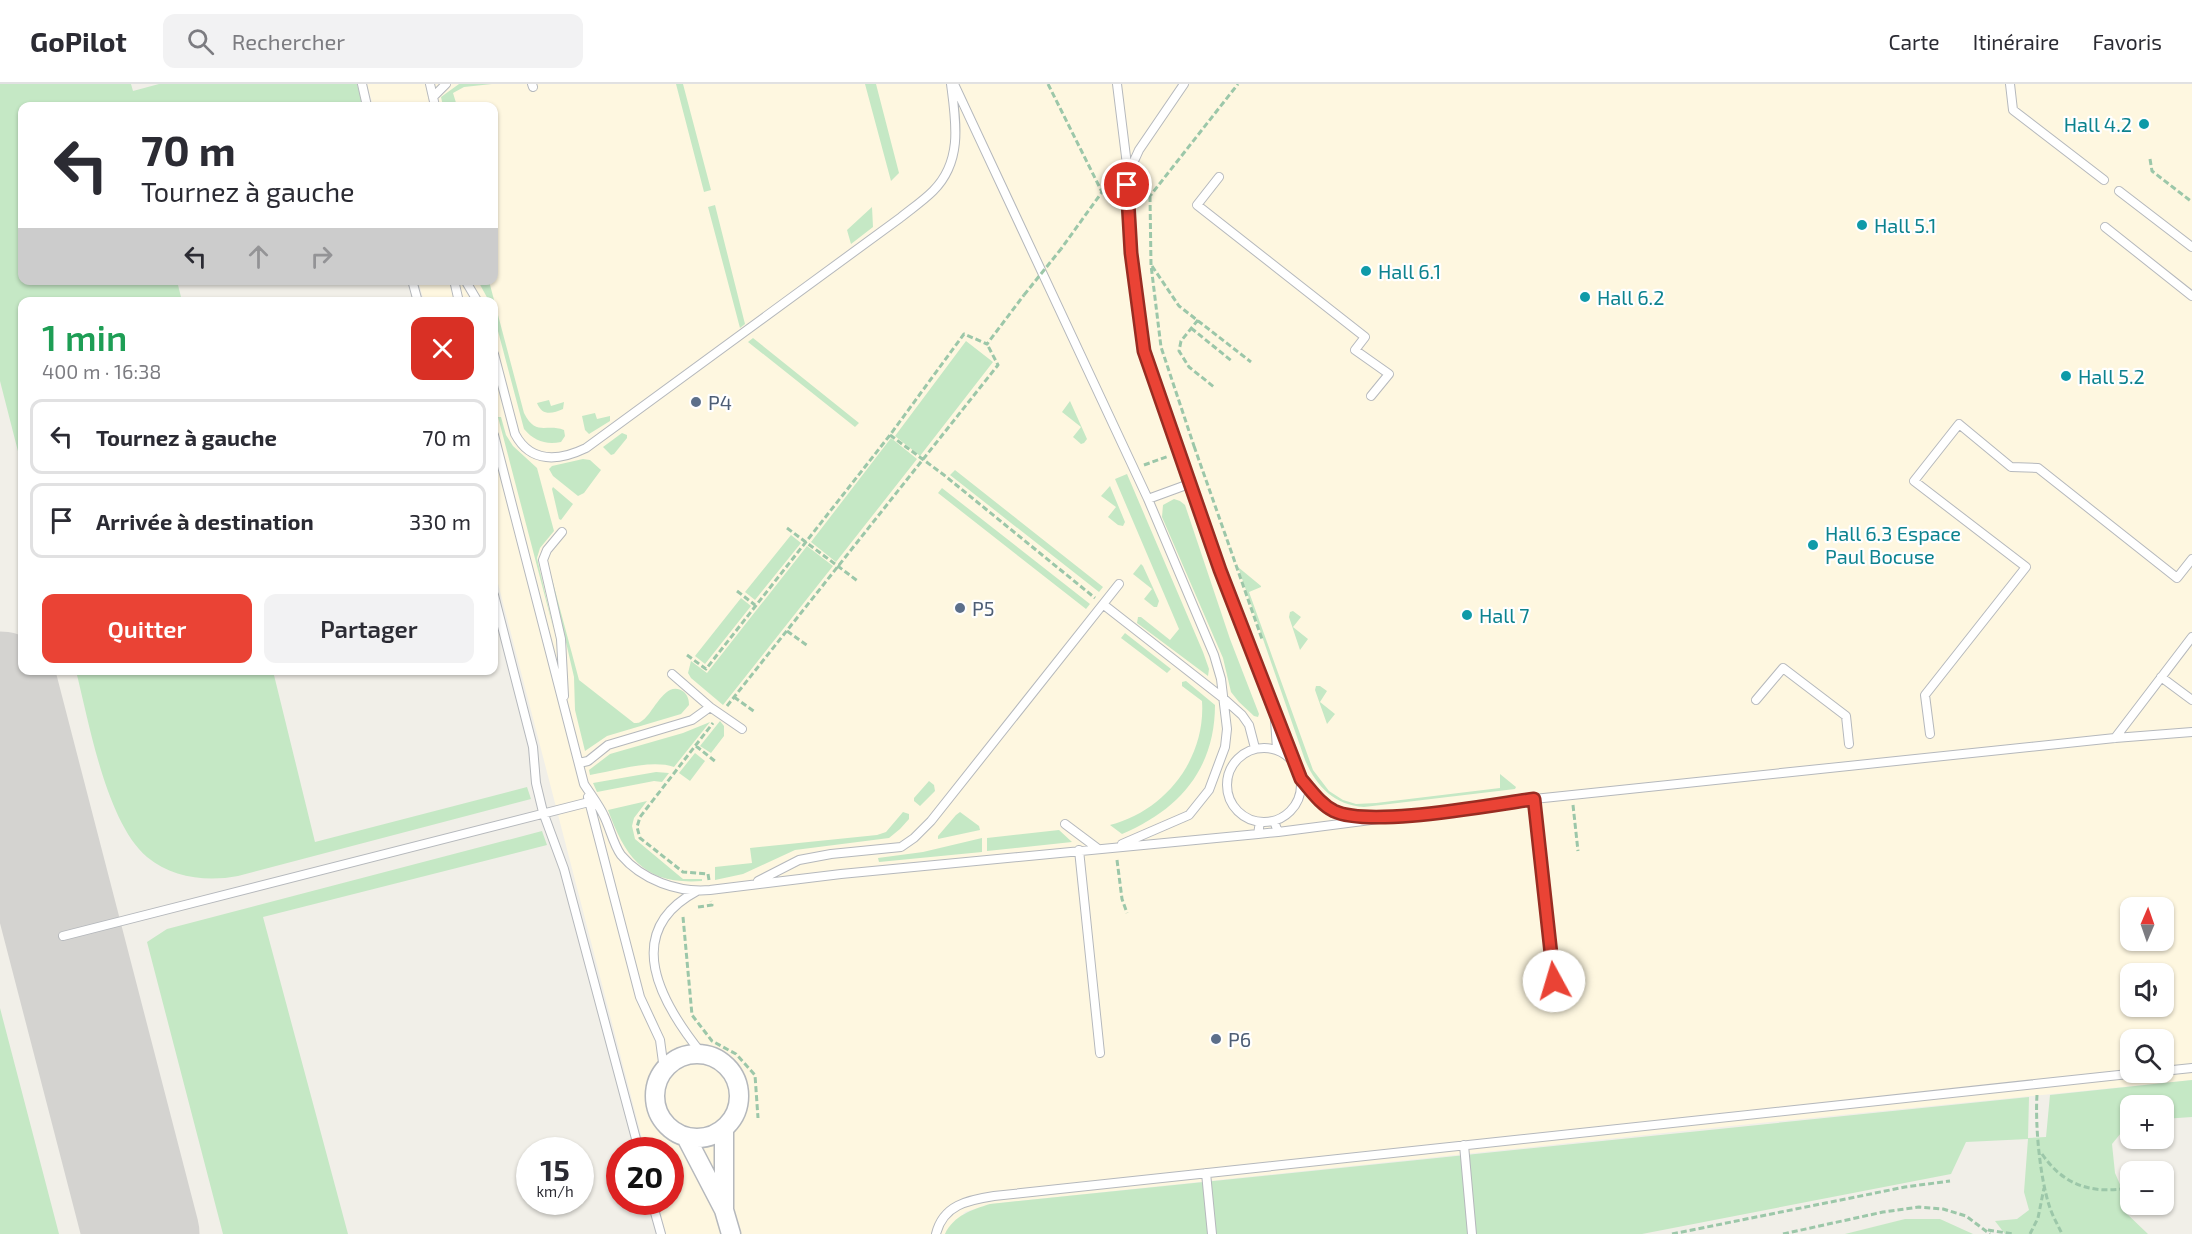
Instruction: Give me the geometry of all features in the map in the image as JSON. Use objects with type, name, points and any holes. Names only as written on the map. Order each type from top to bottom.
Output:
[{"type":"street","points":[[688,1054],[702,1054],[716,1058],[728,1066],[736,1078],[740,1092],[739,1106],[733,1119],[724,1129],[712,1136],[686,1137],[673,1131],[663,1122],[657,1110],[655,1096],[657,1083],[663,1070],[674,1060],[688,1054]]},
{"type":"street","points":[[724,1129],[724,1210]]},
{"type":"street","points":[[686,1137],[724,1210],[731,1234]]},
{"type":"lane","points":[[362,84],[366,102]]},
{"type":"lane","points":[[430,84],[434,102]]},
{"type":"lane","points":[[433,97],[446,84]]},
{"type":"lane","points":[[498,369],[515,434],[527,449],[549,458],[572,455],[586,448],[900,218],[932,192],[949,170],[956,141],[952,84]]},
{"type":"lane","points":[[952,84],[1148,499],[1214,655],[1227,729],[1225,747],[1209,790],[1189,815],[1115,847]]},
{"type":"lane","points":[[1118,84],[1128,173],[1131,253],[1144,351],[1220,570],[1274,706],[1292,760],[1301,779],[1324,805],[1346,815],[1361,817],[1411,815]]},
{"type":"lane","points":[[1128,173],[1139,150],[1184,84]]},
{"type":"lane","points":[[2010,84],[2013,110],[2104,180]]},
{"type":"lane","points":[[1219,177],[1197,205],[1365,337],[1355,350],[1389,375],[1371,396]]},
{"type":"lane","points":[[2119,190],[2192,247]]},
{"type":"lane","points":[[2105,227],[2192,296]]},
{"type":"lane","points":[[1930,735],[1925,695],[2026,567],[1914,481],[1959,424],[2011,466],[2038,468],[2177,578],[2192,559]]},
{"type":"lane","points":[[498,450],[640,997],[660,1040],[663,1070]]},
{"type":"lane","points":[[1148,499],[1189,484]]},
{"type":"lane","points":[[562,532],[547,550],[543,560],[561,639],[566,714]]},
{"type":"lane","points":[[752,885],[799,860],[831,854],[901,847],[914,838],[931,821],[1119,584]]},
{"type":"lane","points":[[1104,605],[1242,715],[1256,748]]},
{"type":"lane","points":[[498,611],[533,747],[536,783],[543,812],[564,869],[636,1137]]},
{"type":"lane","points":[[2115,738],[2190,643]]},
{"type":"lane","points":[[1756,700],[1783,668],[1846,716],[1849,744]]},
{"type":"lane","points":[[672,674],[719,715],[742,729]]},
{"type":"lane","points":[[2161,677],[2192,700]]},
{"type":"lane","points":[[1274,706],[1276,749]]},
{"type":"lane","points":[[579,763],[588,760],[608,745],[692,720],[710,707]]},
{"type":"lane","points":[[584,784],[604,814],[620,854],[655,880],[697,891],[1096,848],[1278,832],[1534,799],[2115,738],[2192,732]]},
{"type":"lane","points":[[1292,760],[1276,749],[1256,748],[1245,753],[1229,770],[1226,781],[1227,793],[1232,804],[1239,813],[1249,819],[1260,822],[1275,821],[1293,809],[1301,789],[1301,779]]},
{"type":"lane","points":[[1534,799],[1557,1004]]},
{"type":"lane","points":[[63,936],[589,802]]},
{"type":"lane","points":[[1275,821],[1278,832]]},
{"type":"lane","points":[[1258,834],[1260,822]]},
{"type":"lane","points":[[1065,824],[1096,848]]},
{"type":"lane","points":[[1079,850],[1100,1053]]},
{"type":"lane","points":[[697,891],[679,901],[665,915],[658,927],[653,948],[654,963],[672,1011],[702,1054]]},
{"type":"lane","points":[[2174,1070],[2192,1068]]},
{"type":"lane","points":[[936,1234],[938,1223],[945,1213],[971,1200],[2120,1075]]},
{"type":"lane","points":[[1464,1145],[1472,1234]]},
{"type":"lane","points":[[1206,1173],[1212,1234]]},
{"type":"lane","points":[[656,1215],[661,1234]]},
{"type":"path","points":[[1048,84],[1102,192]]},
{"type":"path","points":[[1239,84],[1150,196],[1151,265],[1161,347],[1265,647]]},
{"type":"path","points":[[2150,159],[2152,171],[2192,202]]},
{"type":"path","points":[[987,344],[1102,192],[1127,185],[1150,196]]},
{"type":"path","points":[[1151,265],[1179,306],[1251,362]]},
{"type":"path","points":[[1198,320],[1181,340],[1179,351],[1189,367],[1214,387]]},
{"type":"path","points":[[1191,328],[1233,362]]},
{"type":"path","points":[[687,655],[706,669],[890,435],[964,334],[987,344],[998,365],[719,715],[640,817],[638,823],[640,838],[683,872],[708,874],[712,905],[699,906],[682,918],[692,1016],[712,1041],[736,1054],[755,1075],[758,1118]]},
{"type":"path","points":[[890,435],[1104,605]]},
{"type":"path","points":[[1134,469],[1194,446]]},
{"type":"path","points":[[788,528],[859,582]]},
{"type":"path","points":[[737,591],[755,605]]},
{"type":"path","points":[[787,631],[808,646]]},
{"type":"path","points":[[734,697],[755,712]]},
{"type":"path","points":[[695,746],[716,762]]},
{"type":"path","points":[[1572,796],[1578,851]]},
{"type":"path","points":[[1115,847],[1122,899],[1127,913]]},
{"type":"path","points":[[2038,1084],[2036,1104],[2044,1186],[2050,1208],[2062,1234]]},
{"type":"path","points":[[2041,1153],[2051,1167],[2070,1182],[2089,1188],[2120,1190]]},
{"type":"path","points":[[1672,1234],[1905,1187],[1950,1181]]},
{"type":"path","points":[[2030,1234],[2038,1218],[2044,1186]]},
{"type":"path","points":[[1783,1234],[1883,1212],[1919,1207],[1943,1209],[1966,1216],[1990,1234]]},
{"type":"path","points":[[1986,1229],[2013,1234]]},
{"type":"shaded area","points":[[367,84],[2192,84],[2192,1080],[2174,1082],[2174,1029],[2120,1029],[2120,1083],[2162,1083],[990,1204],[965,1212],[945,1234],[666,1234],[661,1215],[684,1215],[684,1137],[642,1137],[498,583],[498,297],[423,297],[419,285],[498,285],[498,102],[372,102]]},
{"type":"green space","points":[[0,84],[131,84],[133,91],[159,84],[357,84],[362,102],[18,102],[18,285],[178,285],[181,297],[18,297],[18,451],[0,381]]},
{"type":"green space","points":[[459,84],[492,84],[464,87],[453,93],[456,102],[442,102],[441,97]]},
{"type":"green space","points":[[676,84],[683,84],[711,190],[704,192]]},
{"type":"green space","points":[[865,84],[876,84],[899,173],[891,181]]},
{"type":"green space","points":[[715,205],[745,324],[740,328],[708,207]]},
{"type":"green space","points":[[872,207],[873,227],[851,244],[847,230]]},
{"type":"green space","points":[[480,285],[490,285],[493,297],[487,297]]},
{"type":"green space","points":[[498,315],[524,413],[533,425],[564,430],[565,436],[561,442],[550,443],[532,437],[524,429],[498,331]]},
{"type":"green space","points":[[753,338],[859,423],[855,427],[748,342]]},
{"type":"green space","points":[[966,341],[993,362],[920,456],[895,436]]},
{"type":"green space","points":[[549,400],[551,406],[564,402],[563,409],[551,413],[545,412],[537,403]]},
{"type":"green space","points":[[1070,401],[1087,439],[1081,444],[1073,437],[1081,427],[1062,412]]},
{"type":"green space","points":[[595,413],[597,419],[610,416],[610,421],[589,434],[585,430],[582,416]]},
{"type":"green space","points":[[498,417],[501,417],[506,435],[513,446],[537,468],[554,531],[540,548],[537,558],[554,631]]},
{"type":"green space","points":[[622,433],[627,435],[627,438],[611,455],[603,447]]},
{"type":"green space","points":[[891,438],[917,459],[836,562],[811,542]]},
{"type":"green space","points":[[583,459],[590,460],[601,470],[584,493],[578,496],[553,476],[549,469],[552,466]]},
{"type":"green space","points":[[955,470],[1103,587],[1099,592],[950,475]]},
{"type":"green space","points":[[1127,474],[1203,652],[1209,669],[1208,676],[1137,623],[1138,617],[1141,617],[1170,640],[1179,629],[1115,479]]},
{"type":"green space","points":[[1110,486],[1125,522],[1123,526],[1108,517],[1116,507],[1101,496]]},
{"type":"green space","points":[[553,487],[573,504],[561,520],[559,519]]},
{"type":"green space","points":[[942,488],[1090,604],[1086,609],[938,493]]},
{"type":"green space","points":[[1174,499],[1185,505],[1230,639],[1259,714],[1258,717],[1254,716],[1231,692],[1223,658],[1162,517],[1163,505]]},
{"type":"green space","points":[[791,535],[801,543],[755,600],[745,592]]},
{"type":"green space","points":[[807,546],[833,566],[723,705],[691,678],[688,673],[691,661],[707,673]]},
{"type":"green space","points":[[548,564],[579,680],[634,723],[643,720],[661,698],[672,689],[684,692],[688,698],[689,705],[681,714],[607,736],[585,751],[575,710],[574,677]]},
{"type":"green space","points":[[1141,564],[1159,601],[1157,607],[1144,599],[1152,589],[1133,574]]},
{"type":"green space","points":[[1238,567],[1261,586],[1249,592],[1313,770],[1329,791],[1343,800],[1356,804],[1376,803],[1500,788],[1500,774],[1516,787],[1515,789],[1364,807],[1344,802],[1327,792],[1315,778],[1305,760]]},
{"type":"green space","points":[[741,598],[751,606],[705,664],[695,656]]},
{"type":"green space","points":[[1293,611],[1301,617],[1293,627],[1308,639],[1300,650],[1289,617],[1290,612]]},
{"type":"green space","points":[[1125,633],[1171,669],[1167,673],[1121,638]]},
{"type":"green space","points":[[77,675],[274,675],[315,842],[527,787],[531,799],[238,876],[214,879],[190,877],[167,870],[157,864],[147,857],[133,841],[120,820],[110,796],[93,743]]},
{"type":"green space","points":[[1186,681],[1215,705],[1213,728],[1201,768],[1176,800],[1161,813],[1122,834],[1110,825],[1148,808],[1164,795],[1178,780],[1197,743],[1202,701],[1182,686],[1182,682]]},
{"type":"green space","points":[[1316,686],[1327,691],[1320,702],[1335,714],[1327,724],[1315,690]]},
{"type":"green space","points":[[720,721],[724,726],[724,736],[711,753],[700,746]]},
{"type":"green space","points":[[710,722],[674,767],[655,764],[633,766],[590,775],[589,770],[610,754],[683,733]]},
{"type":"green space","points":[[695,753],[705,761],[690,781],[679,773]]},
{"type":"green space","points":[[656,772],[669,773],[662,782],[654,781],[597,792],[593,783]]},
{"type":"green space","points":[[929,781],[934,785],[935,791],[920,806],[914,798]]},
{"type":"green space","points":[[647,801],[634,818],[632,826],[635,839],[683,879],[702,879],[702,881],[682,881],[652,873],[640,865],[622,842],[608,810]]},
{"type":"green space","points":[[903,812],[909,814],[909,819],[889,838],[795,850],[743,874],[715,880],[715,867],[752,863],[750,848],[877,835],[886,832]]},
{"type":"green space","points":[[960,812],[979,826],[980,830],[938,839],[938,836]]},
{"type":"green space","points":[[1059,830],[1072,842],[987,851],[987,838]]},
{"type":"green space","points":[[542,831],[547,845],[263,917],[348,1234],[223,1234],[147,942],[167,929]]},
{"type":"green space","points":[[982,838],[982,852],[879,862],[878,858],[923,852]]},
{"type":"green space","points":[[0,1008],[59,1234],[0,1234]]},
{"type":"green space","points":[[2192,1080],[2192,1117],[2174,1118],[2174,1095],[2120,1095],[2120,1134],[2112,1144],[2115,1173],[2120,1184],[2120,1215],[2128,1215],[2148,1234],[2005,1234],[1995,1221],[2017,1219],[2029,1210],[2024,1192],[2028,1139],[1966,1142],[1951,1174],[1642,1234],[945,1234],[958,1218],[990,1204],[2029,1097],[2028,1138],[2046,1137],[2050,1095]]},
{"type":"green space","points":[[1905,1219],[1940,1219],[1973,1234],[1845,1234]]},
{"type":"taxiway","points":[[0,899],[15,872],[32,813]]},
{"type":"runway","points":[[0,690],[141,1234]]},
{"type":"place","name":"Hall 4.2","points":[[2144,124]]},
{"type":"place","name":"Hall 5.1","points":[[1862,225]]},
{"type":"place","name":"Hall 6.1","points":[[1366,271]]},
{"type":"place","name":"Hall 6.2","points":[[1585,297]]},
{"type":"place","name":"Hall 5.2","points":[[2066,376]]},
{"type":"place","name":"P4","points":[[696,402]]},
{"type":"place","name":"Hall 6.3 Espace Paul Bocuse","points":[[1813,545]]},
{"type":"place","name":"P5","points":[[960,608]]},
{"type":"place","name":"Hall 7","points":[[1467,615]]},
{"type":"place","name":"P6","points":[[1216,1039]]},
{"type":"route","points":[[1127,185],[1131,253],[1144,351],[1220,570],[1301,779],[1324,805],[1346,815],[1361,817],[1411,815],[1534,799],[1554,981]]}]
